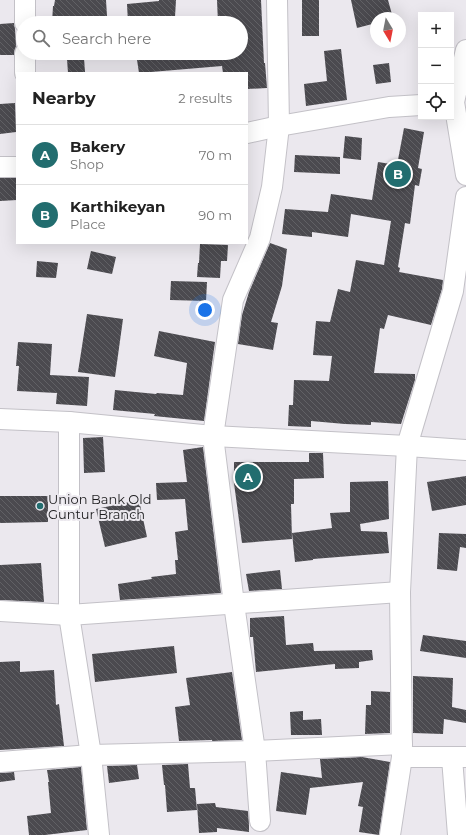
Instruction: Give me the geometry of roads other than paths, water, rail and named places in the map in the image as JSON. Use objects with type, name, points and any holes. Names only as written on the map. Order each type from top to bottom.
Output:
[{"type":"street","points":[[25,0],[25,16]]},
{"type":"street","points":[[260,821],[255,751],[234,604],[213,436],[233,300],[260,238],[272,187],[279,126],[277,0]]},
{"type":"street","points":[[454,98],[466,50]]},
{"type":"street","points":[[25,60],[25,72]]},
{"type":"street","points":[[248,133],[389,107],[418,105]]},
{"type":"street","points":[[454,108],[466,175]]},
{"type":"street","points":[[0,167],[16,167]]},
{"type":"street","points":[[390,835],[402,750],[400,592],[407,446],[453,291],[466,197]]},
{"type":"street","points":[[0,419],[69,422],[213,436],[466,450]]},
{"type":"street","points":[[69,422],[69,615],[91,754],[99,835]]},
{"type":"street","points":[[0,612],[69,615],[400,592]]},
{"type":"street","points":[[0,762],[91,754],[255,751],[402,750],[459,758],[458,835]]},
{"type":"place","name":"Karthikeyan","points":[[398,174]]},
{"type":"place","name":"Bakery","points":[[248,477]]},
{"type":"place","name":"Union Bank Old Guntur Branch","points":[[40,506]]}]
